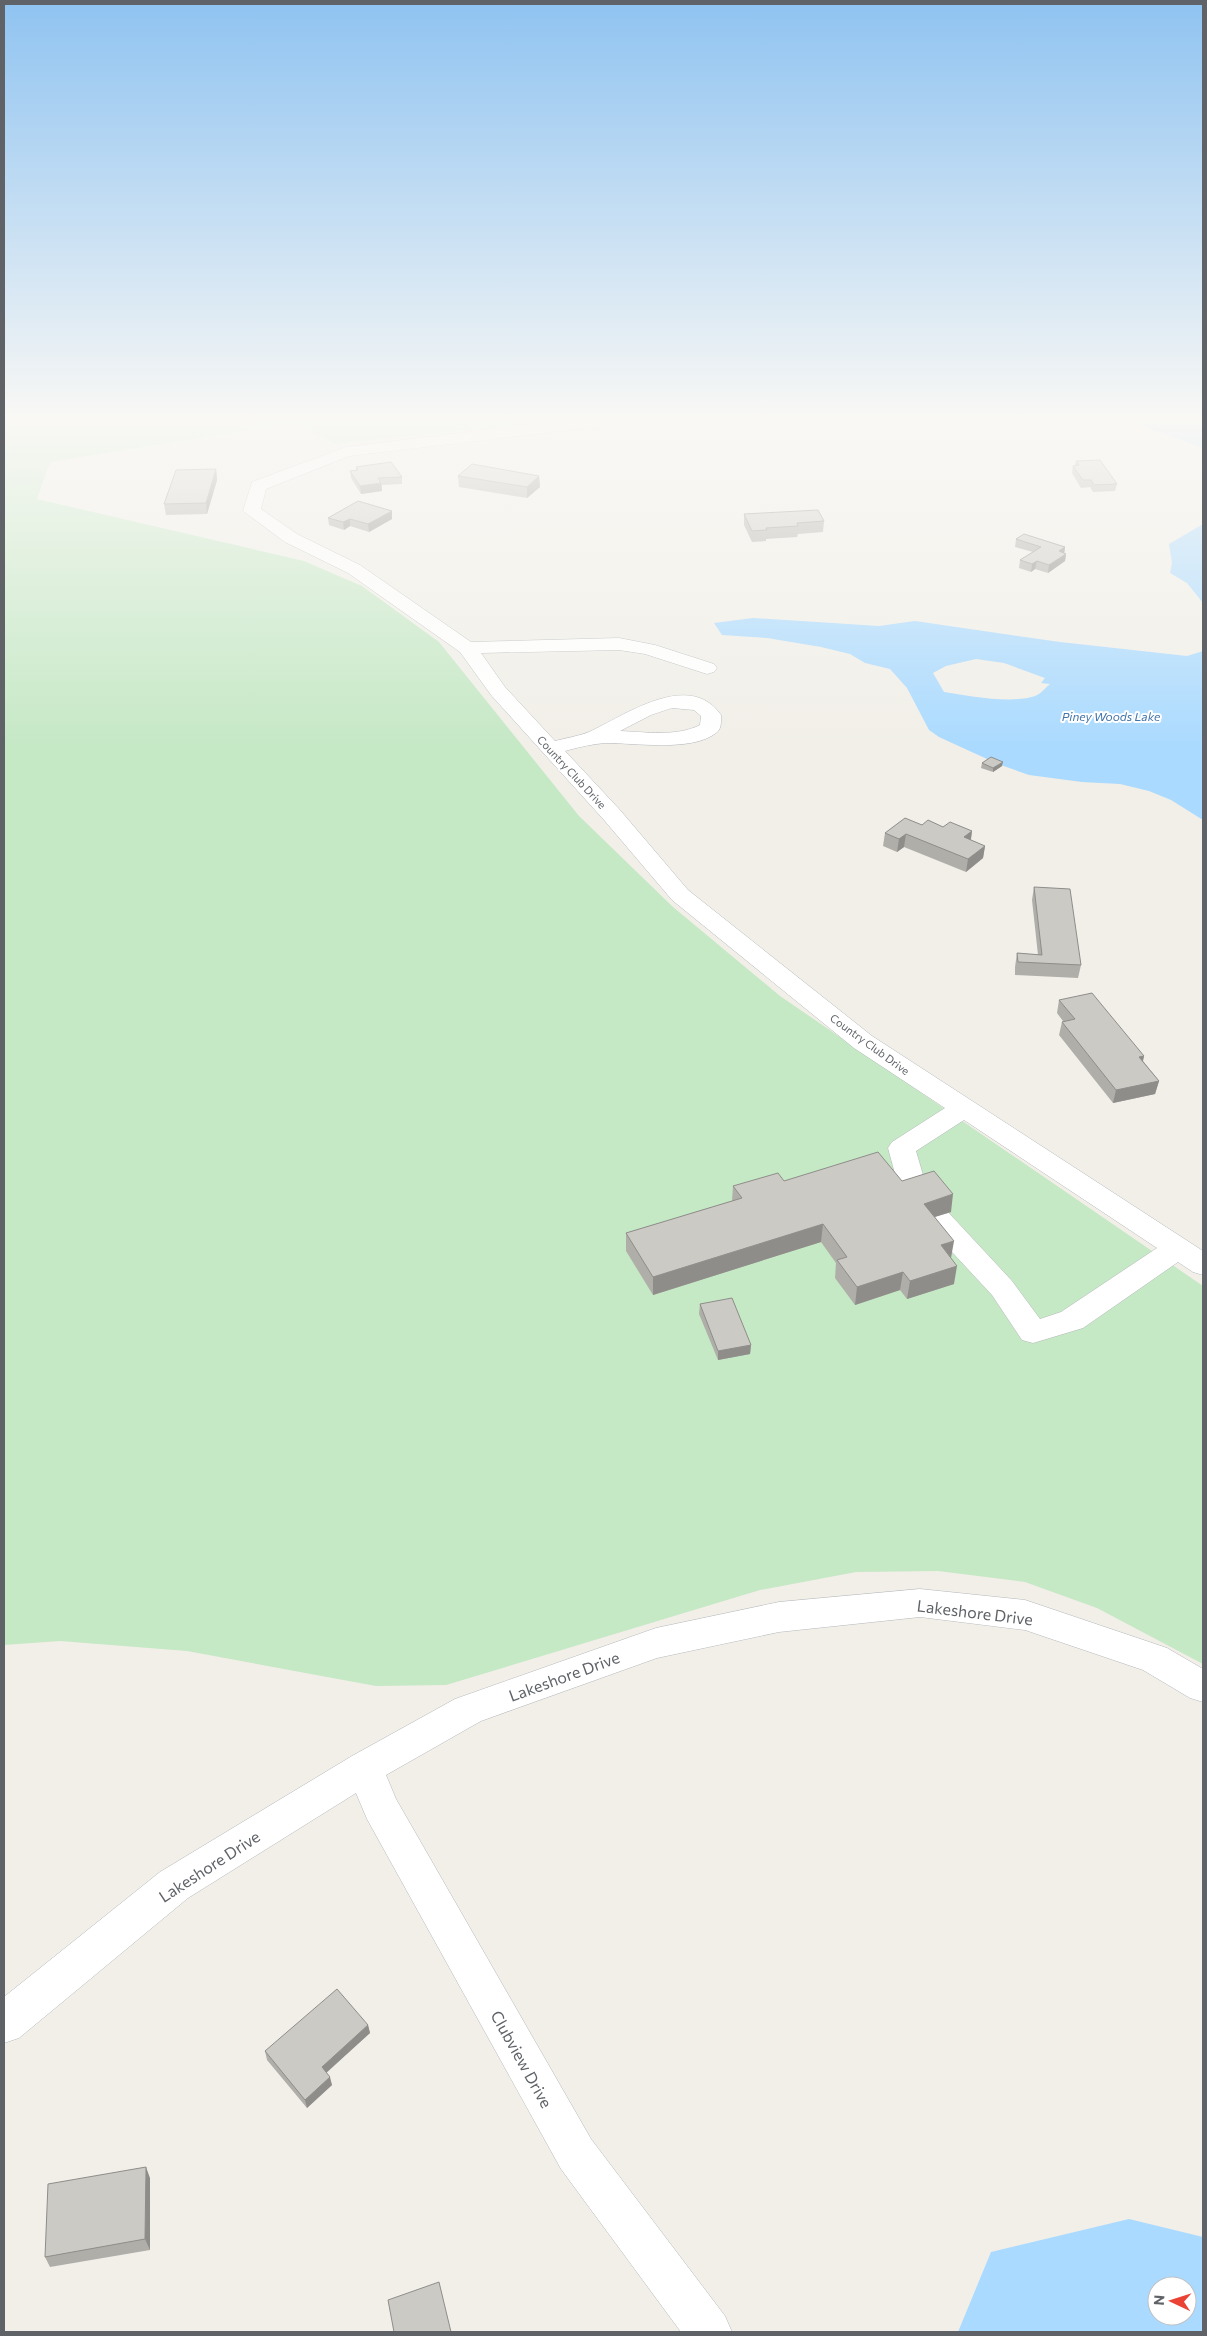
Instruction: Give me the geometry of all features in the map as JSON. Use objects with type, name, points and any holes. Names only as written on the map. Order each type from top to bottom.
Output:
[{"type":"street","name":"Country Club Drive","points":[[278,529],[291,538],[354,569],[467,648],[498,692],[612,815],[680,896],[863,1042],[1203,1265]]},
{"type":"street","points":[[467,648],[620,644],[648,649],[707,668]]},
{"type":"street","points":[[551,749],[593,738],[647,709],[679,702],[701,705],[710,715],[710,728],[701,734],[684,737],[593,738]]},
{"type":"street","points":[[914,1192],[902,1148],[964,1108]]},
{"type":"street","points":[[937,1218],[1002,1288],[1033,1332],[1072,1320],[1178,1248]]},
{"type":"street","name":"Lakeshore Drive","points":[[4,2023],[174,1885],[365,1768],[468,1710],[656,1643],[780,1617],[920,1603],[1025,1615],[1155,1660],[1203,1688]]},
{"type":"street","name":"Clubview Drive","points":[[365,1768],[380,1807],[576,2154],[709,2332]]},
{"type":"green space","points":[[4,529],[166,529],[304,561],[362,586],[439,642],[579,816],[673,907],[780,996],[1203,1286],[1203,1664],[1097,1608],[1025,1582],[938,1571],[856,1572],[760,1590],[446,1685],[376,1686],[187,1651],[60,1641],[4,1645]]},
{"type":"water","points":[[1194,529],[1203,529],[1203,603],[1187,583],[1170,573],[1172,563],[1169,544]]},
{"type":"water","name":"Piney Woods Lake","points":[[753,618],[879,626],[915,621],[1060,642],[1187,656],[1203,651],[1203,820],[1171,800],[1149,791],[1120,784],[1082,782],[1029,775],[998,764],[939,737],[929,730],[907,688],[890,669],[865,663],[850,654],[821,647],[767,638],[722,635],[714,623]],"holes":[[[976,659],[1004,663],[1045,678],[1041,683],[1050,684],[1035,696],[1014,699],[990,699],[944,692],[933,673],[946,666]]]},
{"type":"water","points":[[1129,2219],[1203,2237],[1203,2332],[958,2332],[991,2252]]},
{"type":"building","points":[[751,529],[767,530],[752,531]]},
{"type":"building","points":[[1024,534],[1065,547],[1059,551],[1066,554],[1049,565],[1037,561],[1032,564],[1020,560],[1041,547],[1016,539]]},
{"type":"building","points":[[991,757],[1003,762],[993,768],[982,763]]},
{"type":"building","points":[[905,818],[922,825],[928,820],[943,827],[950,822],[972,831],[964,837],[985,846],[968,859],[906,834],[899,839],[885,833]]},
{"type":"building","points":[[1034,887],[1070,889],[1081,965],[1018,962],[1017,953],[1042,955]]},
{"type":"building","points":[[1092,993],[1144,1056],[1139,1057],[1159,1081],[1116,1090],[1062,1022],[1075,1019],[1059,1000]]},
{"type":"building","points":[[878,1152],[902,1181],[934,1171],[953,1194],[924,1204],[954,1241],[941,1245],[957,1266],[910,1281],[903,1272],[857,1287],[837,1260],[847,1257],[823,1224],[653,1277],[626,1233],[742,1198],[733,1186],[778,1173],[784,1181]]},
{"type":"building","points":[[732,1298],[751,1345],[718,1351],[700,1304]]},
{"type":"building","points":[[337,1989],[368,2025],[322,2067],[330,2077],[305,2100],[265,2051]]},
{"type":"building","points":[[146,2167],[145,2239],[45,2257],[48,2184]]},
{"type":"building","points":[[439,2282],[451,2332],[394,2332],[388,2300]]}]
